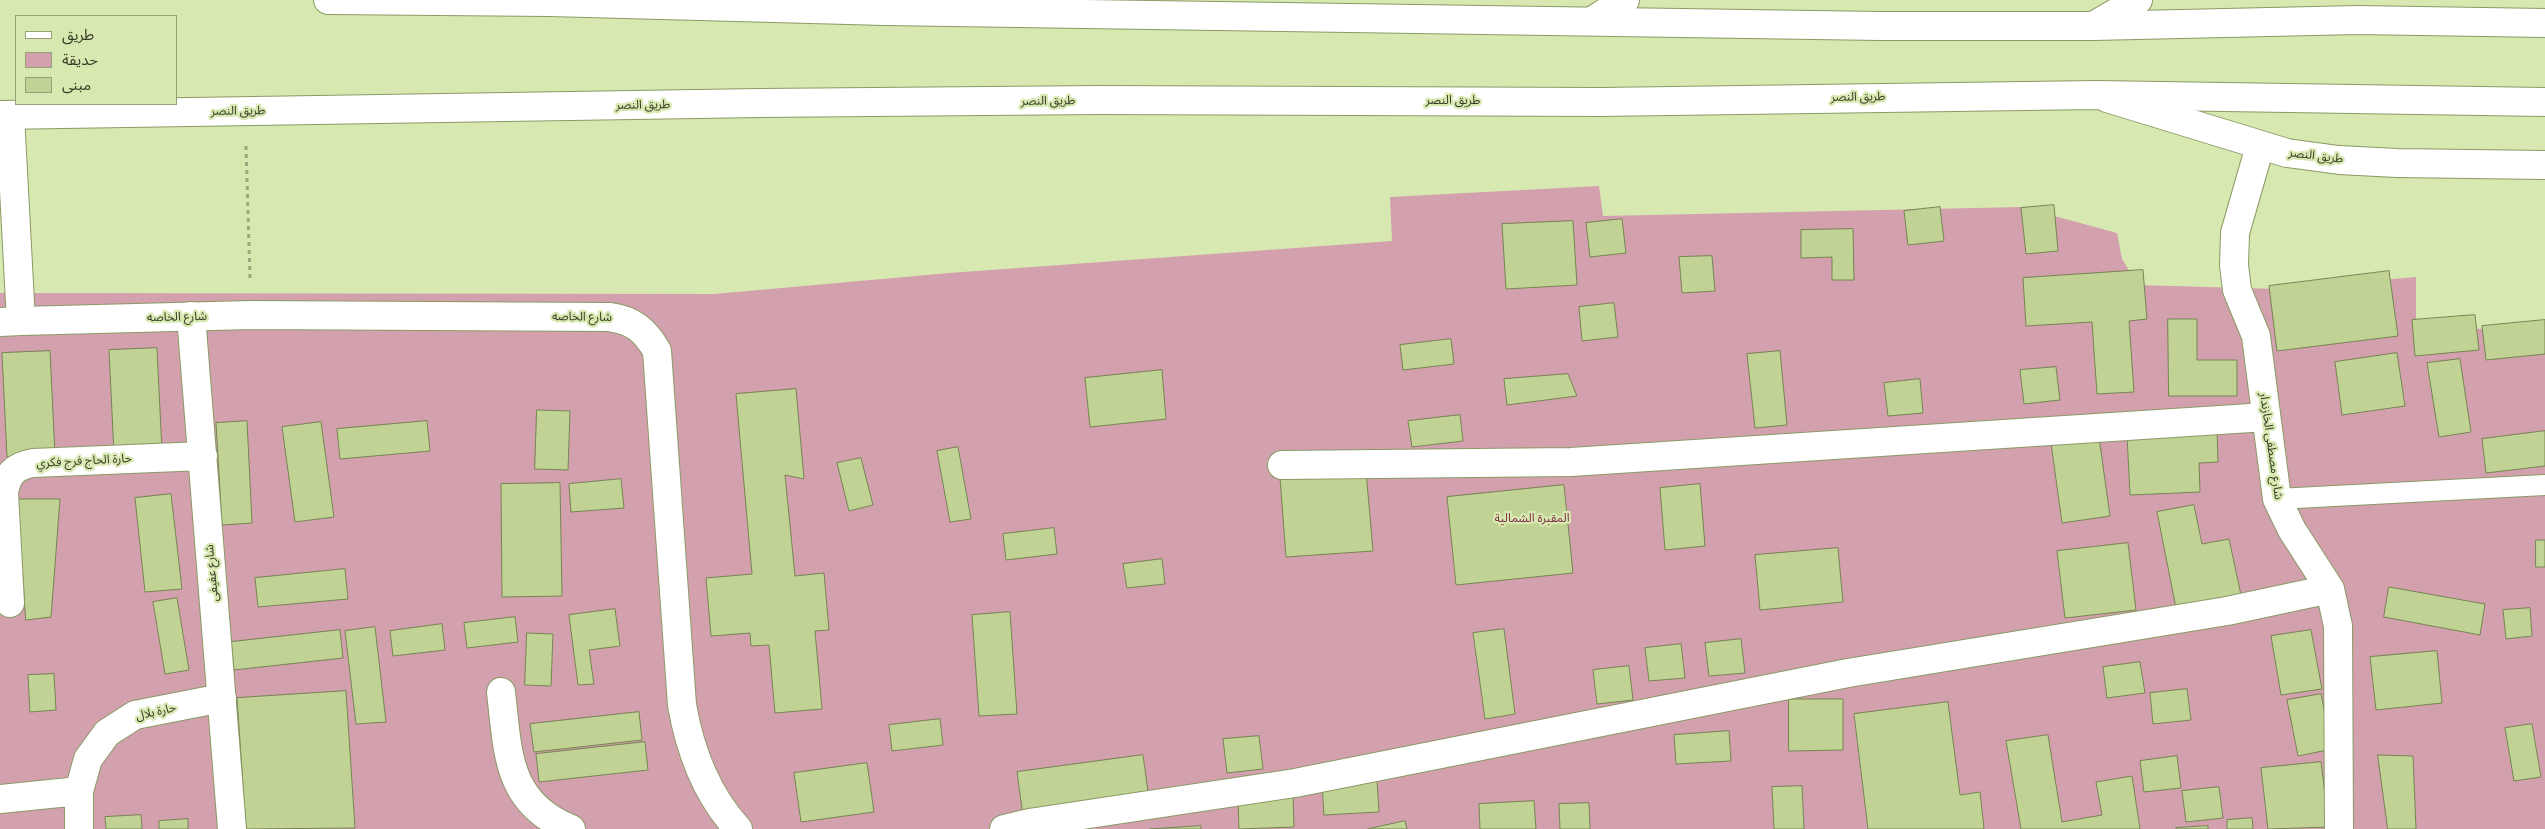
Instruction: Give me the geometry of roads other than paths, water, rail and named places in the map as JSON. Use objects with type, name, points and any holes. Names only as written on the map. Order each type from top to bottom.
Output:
[{"type":"main road","points":[[328,0],[549,1],[885,12],[1880,26],[2094,26],[2358,20],[2545,23]]},
{"type":"main road","points":[[1592,21],[1625,0]]},
{"type":"main road","points":[[2094,26],[2138,0]]},
{"type":"main road","name":"طريق النصر","points":[[2096,95],[2287,154],[2339,160],[2545,165]]},
{"type":"main road","name":"طريق النصر","points":[[5,115],[1042,100],[1601,102],[2096,95],[2545,102]]},
{"type":"main road","points":[[5,115],[11,321]]},
{"type":"main road","name":"شارع مصطفى الخازندار","points":[[2260,146],[2235,233],[2234,265],[2237,290],[2256,336],[2277,499],[2292,530],[2330,589],[2338,626],[2339,829]]},
{"type":"main road","name":"شارع الخاصه","points":[[11,321],[252,315],[609,317],[624,319],[638,326],[650,337],[657,351],[682,705],[688,736],[698,766],[712,794],[738,829]]},
{"type":"main road","name":"شارع عفيفى","points":[[191,316],[232,829]]},
{"type":"main road","points":[[1282,464],[1571,462],[2266,417]]},
{"type":"main road","name":"حارة الحاج فرج فكري","points":[[10,603],[4,493],[6,481],[12,471],[22,465],[34,463],[203,456]]},
{"type":"main road","points":[[1004,829],[1029,823],[1295,783],[1848,673],[2228,610],[2330,589]]},
{"type":"main road","points":[[501,692],[508,756],[516,782],[530,804],[551,821],[571,829]]},
{"type":"main road","name":"حارة بلال","points":[[79,829],[79,791],[88,759],[107,733],[135,715],[222,698]]},
{"type":"main road","points":[[0,799],[79,791]]},
{"type":"lane","points":[[2277,499],[2545,485]]},
{"type":"park label","name":"المقبرة الشمالية","points":[[1532,519]]}]
